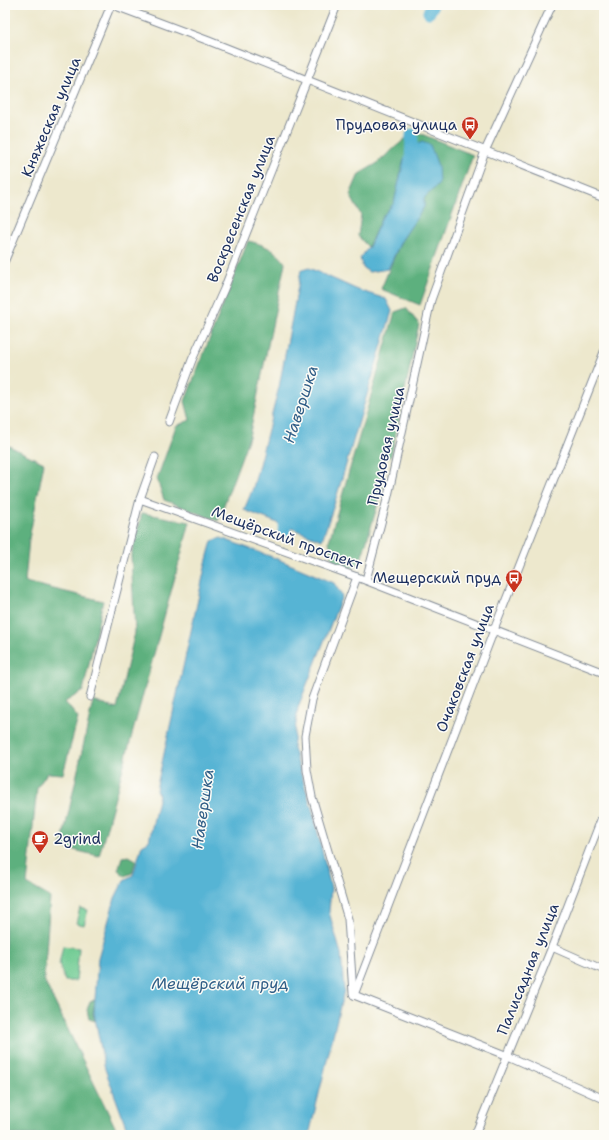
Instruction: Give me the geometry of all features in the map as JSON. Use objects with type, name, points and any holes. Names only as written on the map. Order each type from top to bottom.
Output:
[{"type":"street","points":[[112,5],[209,41],[306,81],[604,198]]},
{"type":"street","name":"Княжеская улица","points":[[5,260],[112,5]]},
{"type":"street","name":"Воскресенская улица","points":[[169,422],[192,360],[224,289],[337,5]]},
{"type":"street","name":"Прудовая улица","points":[[366,580],[390,488],[431,300],[485,151],[552,5]]},
{"type":"street","name":"Очаковская улица","points":[[354,995],[494,630],[604,352]]},
{"type":"street","points":[[90,697],[140,499],[155,456]]},
{"type":"street","name":"Мещёрский проспект","points":[[140,499],[366,580],[604,673]]},
{"type":"street","points":[[357,577],[312,699],[305,736],[307,770],[312,797],[348,919],[354,995],[506,1055],[604,1099]]},
{"type":"street","name":"Палисадная улица","points":[[475,1135],[506,1055],[552,947],[604,812]]},
{"type":"street","points":[[552,947],[604,970]]},
{"type":"green space","points":[[414,131],[473,155],[420,305],[381,289],[401,241],[424,207],[424,198],[439,184],[404,160],[394,203],[382,217],[368,247],[358,236],[361,215],[350,195],[359,174],[376,164]]},
{"type":"green space","points":[[248,241],[269,248],[278,254],[285,263],[249,437],[218,521],[164,500],[157,479],[176,426],[190,420],[185,401]]},
{"type":"green space","points":[[406,308],[419,324],[391,456],[378,464],[385,481],[359,566],[349,568],[333,562],[329,541],[395,312]]},
{"type":"green space","points":[[5,444],[44,463],[29,539],[25,582],[103,601],[83,691],[65,702],[78,718],[63,774],[47,773],[37,788],[27,884],[50,897],[44,980],[119,1135],[5,1135]]},
{"type":"green space","points":[[142,513],[190,522],[99,856],[61,847],[93,701],[117,709],[135,632],[131,556]]},
{"type":"green space","points":[[129,856],[136,860],[132,873],[125,876],[118,870],[122,857]]},
{"type":"green space","points":[[80,908],[88,910],[84,925],[76,923]]},
{"type":"green space","points":[[63,946],[79,948],[76,981],[65,981],[59,964]]},
{"type":"green space","points":[[95,1000],[93,1014],[95,1021],[89,1019],[87,1010],[90,1001]]},
{"type":"water","points":[[422,142],[430,145],[438,166],[439,184],[424,198],[424,207],[401,241],[388,269],[369,272],[363,268],[360,258],[369,247],[382,217],[394,203],[404,160],[412,147]]},
{"type":"water","points":[[309,268],[358,290],[386,299],[392,311],[334,505],[322,540],[244,510],[253,488],[279,387],[301,270]]},
{"type":"water","name":"Мещёрский пруд","points":[[221,538],[275,558],[334,583],[342,596],[298,707],[293,748],[312,809],[331,888],[329,912],[341,954],[344,990],[309,1135],[131,1135],[127,1129],[105,1069],[94,1013],[98,958],[115,898],[124,880],[133,875],[142,845],[149,841],[159,795],[156,790],[206,563],[212,541]]},
{"type":"waterway","name":"Навершка","points":[[429,12],[432,5]]},
{"type":"waterway","name":"Навершка","points":[[411,165],[412,135]]},
{"type":"waterway","name":"Навершка","points":[[284,531],[287,509]]},
{"type":"place","name":"Прудовая улица","points":[[470,140]]},
{"type":"place","name":"Мещерский пруд","points":[[514,593]]},
{"type":"place","name":"2grind","points":[[40,854]]}]
